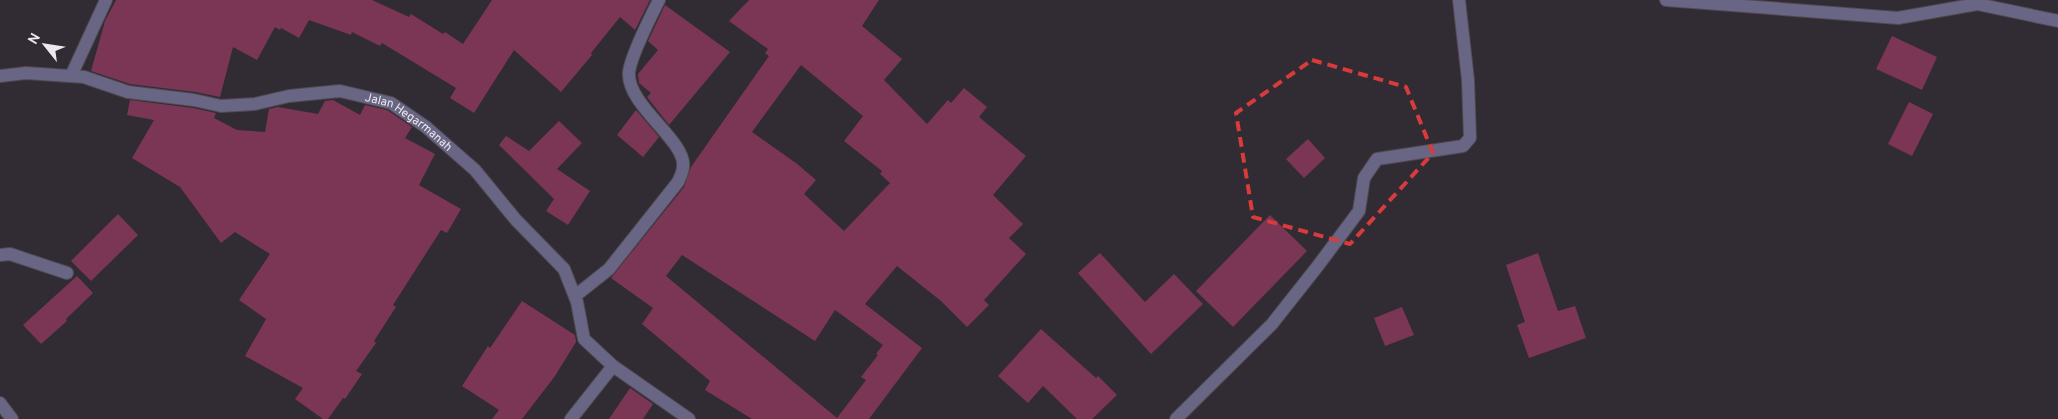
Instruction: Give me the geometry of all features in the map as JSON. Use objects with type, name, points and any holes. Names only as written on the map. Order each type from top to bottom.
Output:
[{"type":"street","points":[[71,76],[106,0]]},
{"type":"street","points":[[575,296],[609,268],[678,182],[684,167],[681,154],[644,107],[633,89],[629,72],[659,0]]},
{"type":"street","points":[[1176,419],[1189,414],[1272,324],[1318,267],[1359,211],[1364,178],[1377,159],[1463,146],[1470,138],[1467,72],[1459,0]]},
{"type":"street","points":[[1666,0],[1898,18],[1977,4],[2058,21]]},
{"type":"street","name":"Jalan Hegarmanah","points":[[0,76],[26,73],[71,76],[84,78],[128,92],[194,100],[221,106],[255,104],[289,96],[340,91],[391,103],[426,127],[475,170],[516,220],[564,269],[575,296],[584,339],[613,366],[681,417]]},
{"type":"street","points":[[0,255],[10,254],[67,273]]},
{"type":"street","points":[[571,419],[613,366]]},
{"type":"street","points":[[0,403],[12,419]]},
{"type":"highlighted area","points":[[1312,60],[1406,87],[1433,153],[1350,244],[1253,217],[1236,113]]},
{"type":"building","points":[[116,0],[372,0],[409,17],[411,14],[463,44],[492,0],[650,0],[635,30],[620,17],[561,92],[514,50],[474,113],[450,98],[456,88],[382,43],[380,46],[352,32],[351,35],[309,20],[299,38],[281,28],[280,30],[275,27],[257,60],[233,47],[220,97],[130,84],[91,71],[105,21]]},
{"type":"building","points":[[749,0],[879,0],[862,26],[902,59],[884,80],[927,124],[948,100],[951,103],[964,88],[987,107],[979,117],[1026,156],[993,195],[1023,224],[1009,238],[1026,254],[984,300],[989,305],[967,327],[941,301],[897,266],[865,304],[922,348],[869,419],[752,419],[705,390],[710,381],[642,324],[653,308],[611,278],[684,187],[691,167],[769,56],[765,53],[768,49],[729,21]],"holes":[[[801,65],[863,116],[844,141],[882,171],[880,174],[890,183],[844,231],[804,194],[816,180],[796,163],[752,132]],[[682,255],[815,341],[835,310],[883,345],[876,354],[878,355],[861,377],[866,380],[837,418],[666,276]]]},
{"type":"building","points":[[665,5],[730,52],[669,125],[647,97],[651,93],[639,83],[638,74],[658,50],[648,41]]},
{"type":"building","points":[[1892,36],[1937,57],[1922,90],[1876,69]]},
{"type":"building","points":[[130,100],[193,108],[216,113],[214,118],[237,130],[265,132],[269,109],[278,107],[318,114],[325,101],[333,100],[360,115],[365,105],[387,110],[412,127],[405,138],[435,154],[419,185],[461,209],[447,233],[441,230],[393,305],[396,307],[374,341],[376,343],[356,371],[362,374],[345,399],[343,398],[328,419],[323,419],[295,399],[303,388],[245,356],[266,319],[239,300],[270,254],[235,232],[221,243],[180,187],[132,158],[154,120],[127,115]]},
{"type":"building","points":[[1909,102],[1933,114],[1912,156],[1888,144]]},
{"type":"building","points":[[636,110],[659,137],[643,157],[617,135]]},
{"type":"building","points":[[559,121],[582,143],[557,169],[590,191],[568,225],[546,211],[554,199],[499,145],[506,136],[529,151]]},
{"type":"building","points":[[1308,139],[1325,158],[1304,178],[1286,159]]},
{"type":"building","points":[[118,214],[138,235],[91,281],[71,261]]},
{"type":"building","points":[[1270,215],[1307,251],[1233,327],[1196,291]]},
{"type":"building","points":[[1100,253],[1145,302],[1174,274],[1203,304],[1151,354],[1078,273]]},
{"type":"building","points":[[1538,253],[1558,311],[1575,306],[1586,338],[1529,358],[1517,325],[1525,322],[1506,265]]},
{"type":"building","points":[[77,276],[93,293],[66,319],[67,321],[41,344],[23,325]]},
{"type":"building","points":[[522,301],[575,335],[576,342],[555,376],[522,419],[492,419],[499,410],[462,386],[488,346],[490,348]]},
{"type":"building","points":[[1402,307],[1414,335],[1385,346],[1374,318]]},
{"type":"building","points":[[1041,329],[1096,378],[1098,376],[1117,395],[1092,419],[1077,419],[1043,386],[1028,403],[998,376]]},
{"type":"building","points":[[630,388],[653,404],[643,419],[609,419]]}]
